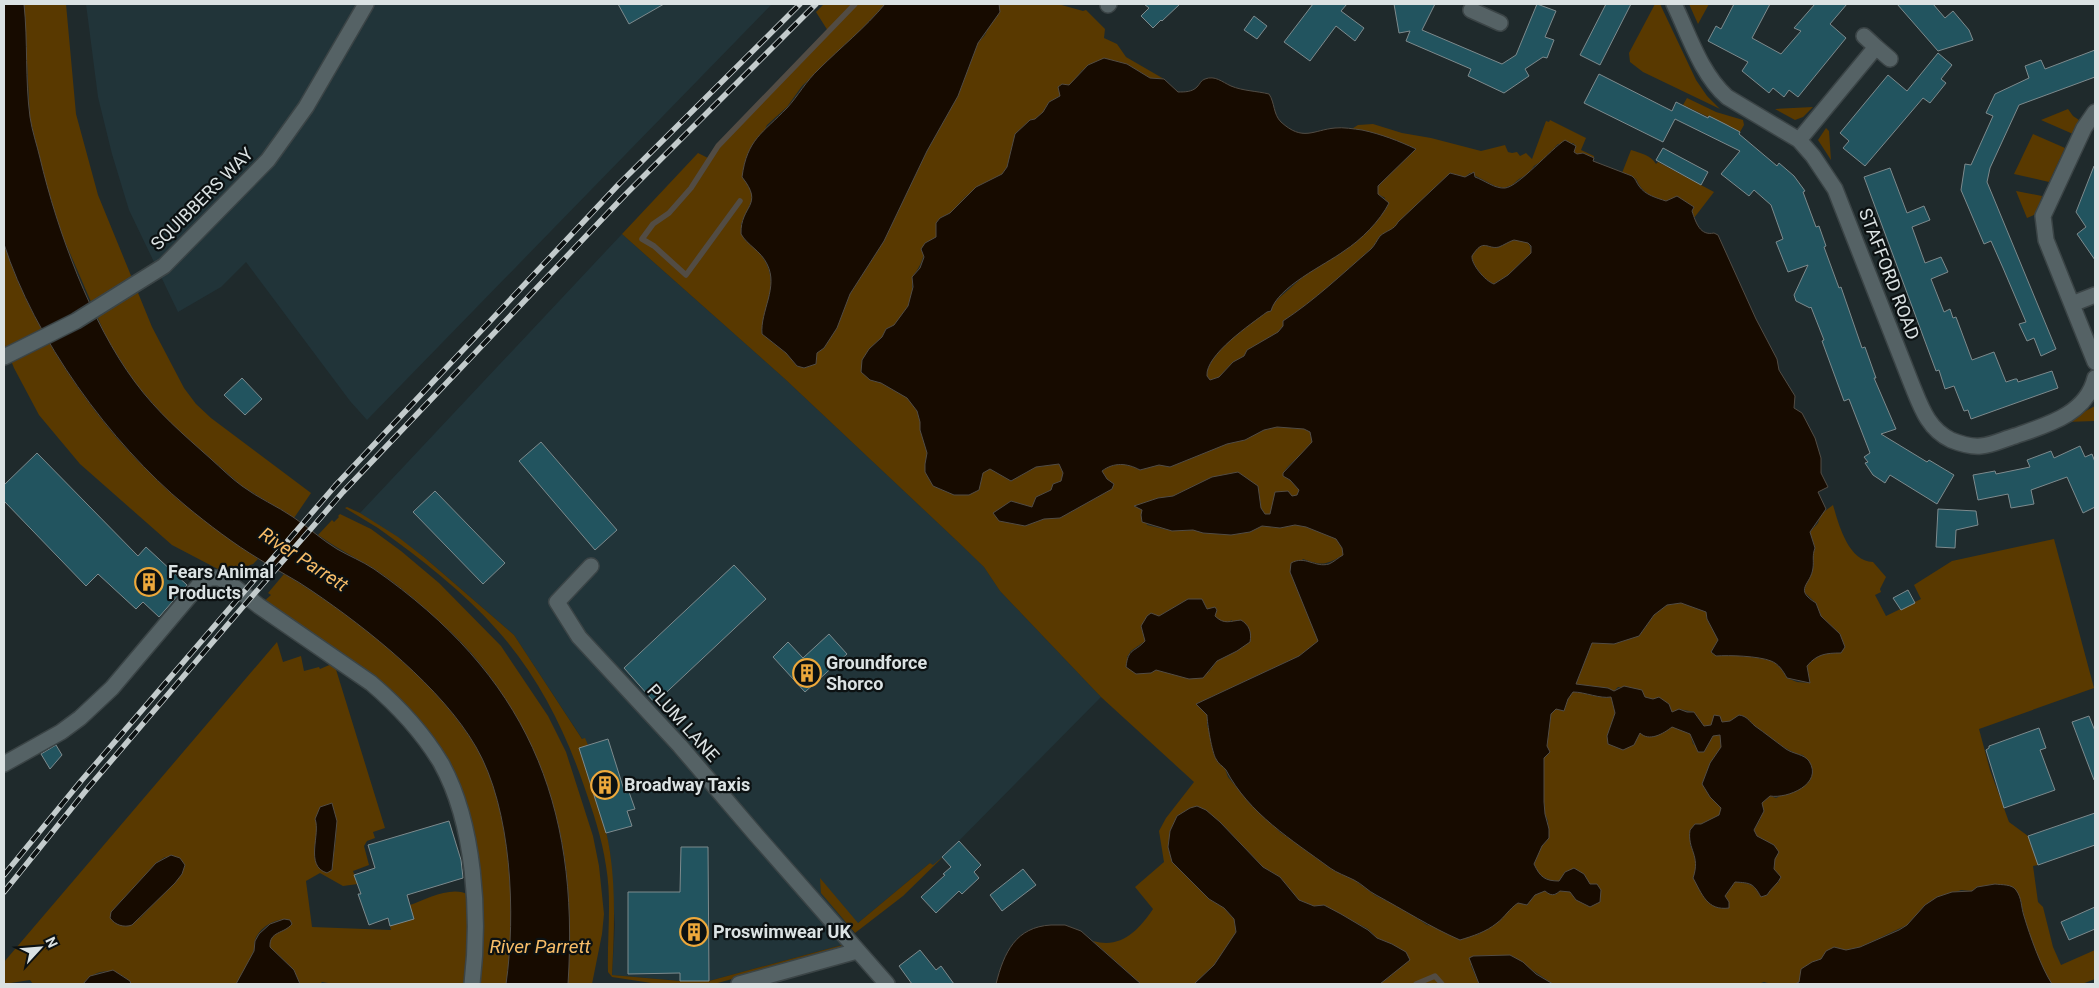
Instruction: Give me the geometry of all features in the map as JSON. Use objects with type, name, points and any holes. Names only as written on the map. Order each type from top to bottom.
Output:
[{"type":"street","name":"SQUIBBERS WAY","points":[[4,357],[76,321],[164,266],[268,160],[306,107],[366,4]]},
{"type":"street","name":"STAFFORD ROAD","points":[[1674,4],[1701,61],[1720,91],[1727,97],[1786,130],[1799,140],[1813,156],[1836,189],[1923,412],[1933,427],[1950,440],[1966,445],[1980,446],[2037,428],[2064,417],[2076,408],[2091,391],[2095,378]]},
{"type":"street","points":[[1480,9],[1500,23]]},
{"type":"street","points":[[1864,36],[1890,59]]},
{"type":"street","points":[[1799,140],[1876,47]]},
{"type":"street","points":[[2095,112],[2084,128],[2043,216],[2046,240],[2095,362]]},
{"type":"street","points":[[2072,304],[2095,295]]},
{"type":"street","name":"PLUM LANE","points":[[591,566],[557,602],[579,638],[680,746],[886,984]]},
{"type":"street","points":[[4,764],[61,732],[80,718],[112,688],[204,580],[219,578],[232,585],[258,606],[376,687],[418,730],[440,763],[456,799],[468,849],[475,926],[472,984]]},
{"type":"street","points":[[739,984],[857,951]]},
{"type":"shaded area","points":[[24,4],[66,4],[76,114],[98,195],[152,327],[184,388],[196,404],[211,418],[311,493],[294,518],[242,486],[170,423],[135,383],[107,339],[63,237],[46,184],[30,118]]},
{"type":"shaded area","points":[[86,4],[772,4],[367,420],[350,401],[246,262],[221,287],[178,312],[129,210],[112,154],[98,97]]},
{"type":"shaded area","points":[[824,4],[885,4],[859,32],[802,86],[787,107],[767,125],[742,177],[751,189],[752,200],[741,224],[744,239],[765,260],[770,276],[770,296],[762,323],[762,334],[786,353],[797,366],[804,368],[816,364],[816,353],[824,348],[837,328],[850,294],[884,241],[927,151],[958,96],[978,43],[985,35],[999,4],[1058,4],[1083,11],[1086,10],[1105,29],[1104,38],[1117,44],[1126,57],[1164,79],[1150,78],[1127,64],[1082,70],[1060,96],[1049,102],[1043,112],[1035,119],[1030,120],[1015,134],[1007,167],[1002,174],[966,196],[950,213],[940,218],[936,223],[936,237],[925,243],[922,262],[912,277],[912,293],[908,306],[901,318],[894,325],[886,329],[882,337],[869,349],[870,380],[881,383],[907,398],[917,411],[927,453],[925,472],[933,486],[954,495],[979,490],[983,472],[990,469],[1011,481],[1036,467],[1059,464],[1063,473],[1061,481],[1053,484],[1051,490],[1036,497],[1032,507],[1011,501],[994,513],[1025,526],[1044,519],[1060,518],[1112,489],[1102,471],[1111,466],[1120,464],[1140,470],[1159,465],[1170,467],[1227,444],[1245,440],[1264,430],[1277,427],[1304,429],[1310,432],[1312,442],[1283,473],[1283,476],[1290,480],[1299,490],[1297,495],[1274,505],[1270,514],[1265,514],[1261,508],[1258,486],[1212,477],[1173,496],[1158,498],[1135,506],[1142,510],[1147,525],[1172,531],[1193,530],[1203,533],[1231,535],[1250,532],[1262,526],[1280,528],[1295,525],[1306,527],[1336,539],[1342,548],[1343,555],[1332,561],[1315,563],[1303,559],[1290,572],[1319,641],[1299,656],[1196,704],[1207,715],[1207,725],[1217,761],[1251,805],[1281,833],[1331,869],[1354,880],[1376,896],[1400,907],[1427,925],[1477,935],[1497,923],[1509,908],[1518,903],[1527,905],[1535,895],[1545,891],[1555,895],[1560,891],[1570,892],[1576,900],[1585,902],[1590,884],[1584,874],[1565,872],[1559,881],[1550,880],[1538,872],[1534,864],[1542,846],[1549,838],[1544,802],[1544,758],[1551,714],[1556,709],[1564,711],[1568,699],[1573,692],[1578,692],[1611,697],[1615,713],[1607,736],[1640,733],[1654,737],[1672,727],[1690,734],[1693,744],[1704,751],[1713,736],[1720,735],[1721,747],[1710,763],[1702,784],[1710,797],[1721,808],[1720,815],[1701,824],[1695,824],[1690,845],[1696,861],[1693,878],[1725,896],[1735,882],[1751,885],[1761,897],[1767,895],[1773,886],[1779,882],[1774,869],[1774,845],[1756,836],[1754,830],[1761,818],[1761,803],[1770,796],[1776,798],[1810,781],[1811,765],[1803,755],[1785,748],[1742,716],[1739,715],[1730,721],[1704,726],[1694,712],[1679,709],[1672,713],[1669,704],[1645,697],[1642,690],[1618,687],[1614,691],[1608,688],[1576,684],[1592,643],[1614,644],[1639,636],[1654,615],[1667,605],[1681,603],[1706,612],[1707,619],[1718,640],[1711,652],[1716,656],[1744,656],[1766,659],[1781,668],[1787,678],[1797,682],[1810,683],[1807,666],[1814,659],[1831,653],[1841,653],[1840,634],[1821,616],[1816,603],[1805,593],[1813,569],[1815,548],[1810,532],[1818,523],[1821,514],[1833,505],[1842,532],[1851,549],[1864,560],[1873,562],[1886,577],[1880,589],[1881,592],[1875,595],[1886,616],[1921,599],[1914,585],[1952,561],[2054,539],[2094,688],[1979,729],[1990,770],[2009,822],[2028,836],[2038,865],[2033,866],[2038,902],[2043,907],[2053,947],[2061,965],[2095,950],[2095,979],[2082,984],[2052,984],[2033,944],[2021,900],[1995,884],[1977,887],[1972,891],[1961,890],[1925,905],[1907,925],[1860,947],[1846,950],[1834,947],[1821,959],[1812,962],[1801,980],[1796,984],[1787,985],[1764,982],[1758,984],[1553,984],[1510,955],[1473,956],[1471,966],[1479,984],[1380,984],[1392,975],[1392,944],[1377,938],[1368,929],[1324,905],[1314,906],[1299,900],[1280,877],[1263,867],[1220,822],[1190,808],[1177,816],[1170,831],[1168,847],[1172,862],[1209,899],[1224,908],[1234,919],[1236,933],[1214,965],[1194,984],[1141,984],[1093,941],[1112,942],[1128,936],[1135,931],[1153,909],[1135,887],[1164,862],[1159,831],[1166,818],[1194,782],[1101,697],[1000,591],[984,567],[956,540],[785,379],[622,234],[698,153],[710,159],[718,146],[828,31],[816,12]],"holes":[[[1188,599],[1202,599],[1207,609],[1215,612],[1215,616],[1220,621],[1226,623],[1232,620],[1237,651],[1217,661],[1209,672],[1170,673],[1156,670],[1151,673],[1145,672],[1127,657],[1131,651],[1145,641],[1141,627],[1147,616],[1159,616]]]},
{"type":"shaded area","points":[[1655,4],[1660,4],[1696,80],[1707,96],[1720,109],[1643,72],[1630,62],[1629,53]]},
{"type":"shaded area","points":[[1689,4],[1709,4],[1698,24]]},
{"type":"shaded area","points":[[1687,98],[1716,112],[1743,120],[1744,125],[1740,132],[1683,105]]},
{"type":"shaded area","points":[[1813,107],[1803,117],[1795,120],[1775,109]]},
{"type":"shaded area","points":[[2068,109],[2079,120],[2073,134],[2041,120]]},
{"type":"shaded area","points":[[1550,120],[1586,138],[1581,150],[1594,156],[1594,158],[1583,153],[1577,154],[1574,152],[1576,146],[1573,143],[1558,144],[1528,174],[1504,188],[1495,186],[1470,173],[1465,177],[1450,173],[1395,228],[1379,237],[1373,247],[1315,299],[1283,321],[1283,326],[1278,332],[1248,350],[1244,356],[1233,362],[1219,377],[1210,380],[1207,377],[1208,368],[1213,359],[1230,341],[1267,311],[1271,311],[1272,306],[1279,298],[1312,269],[1346,250],[1365,233],[1385,198],[1378,194],[1378,187],[1386,177],[1403,144],[1373,133],[1350,130],[1358,125],[1373,124],[1402,133],[1431,138],[1481,151],[1505,145],[1508,152],[1517,152],[1520,156],[1526,153],[1532,159],[1546,121],[1549,122]]},
{"type":"shaded area","points":[[1826,128],[1829,131],[1831,160],[1818,140]]},
{"type":"shaded area","points":[[2033,134],[2065,148],[2049,182],[2014,174]]},
{"type":"shaded area","points":[[1631,150],[1651,158],[1656,164],[1658,162],[1714,192],[1694,218],[1692,211],[1672,199],[1666,201],[1652,196],[1641,188],[1636,179],[1622,173]]},
{"type":"shaded area","points":[[2016,191],[2042,196],[2036,214],[2027,218]]},
{"type":"shaded area","points":[[622,234],[785,379],[973,556],[984,567],[1000,591],[1101,697],[945,855],[933,866],[930,863],[858,923],[842,945],[709,981],[680,981],[612,975],[615,925],[610,852],[606,833],[579,748],[585,738],[583,740],[514,635],[425,558],[360,513]]},
{"type":"shaded area","points":[[1510,241],[1525,241],[1530,245],[1531,253],[1508,275],[1493,284],[1480,272],[1472,256],[1481,246],[1499,247]]},
{"type":"shaded area","points":[[4,244],[28,304],[45,335],[63,365],[104,422],[148,471],[174,495],[258,559],[253,564],[245,567],[235,578],[172,545],[80,464],[39,415],[14,368],[4,343]]},
{"type":"shaded area","points":[[2095,406],[2095,421],[2065,422]]},
{"type":"shaded area","points":[[347,507],[398,537],[514,635],[582,739],[585,738],[588,745],[579,749],[605,826],[612,867],[614,914],[612,975],[680,981],[709,981],[842,945],[844,948],[714,984],[658,984],[612,977],[608,972],[609,892],[602,845],[594,815],[576,765],[549,704],[526,666],[498,631],[471,603],[410,551],[378,528],[345,508]]},
{"type":"shaded area","points":[[340,514],[371,529],[439,583],[501,646],[548,716],[566,752],[593,836],[599,866],[604,914],[592,984],[568,984],[569,910],[567,875],[562,841],[554,807],[543,774],[528,741],[488,673],[451,632],[416,600],[388,578],[318,535],[332,520],[334,522]]},
{"type":"shaded area","points":[[284,574],[363,628],[416,673],[460,722],[476,747],[488,772],[504,831],[508,863],[511,927],[506,984],[477,984],[470,833],[412,716],[262,603],[271,595],[268,593]]},
{"type":"shaded area","points":[[277,642],[283,662],[301,656],[304,671],[319,667],[320,669],[334,663],[385,828],[373,832],[375,838],[367,841],[364,846],[369,865],[353,871],[358,884],[343,886],[320,873],[306,881],[312,927],[391,930],[390,926],[414,919],[410,905],[447,892],[462,892],[469,895],[468,984],[334,984],[322,982],[320,984],[300,984],[294,970],[270,947],[270,938],[288,919],[273,922],[260,931],[255,940],[254,951],[250,960],[236,984],[131,984],[121,974],[107,971],[94,974],[83,984],[33,984],[30,980],[4,984],[4,962]],"holes":[[[329,804],[336,817],[332,870],[314,850],[318,826],[325,806]],[[165,857],[182,874],[140,918],[111,912],[156,863]]]},
{"type":"shaded area","points":[[945,855],[903,896],[855,933],[821,893],[820,878],[858,923],[930,863],[933,865]]},
{"type":"water","name":"River Parrett","points":[[4,4],[24,4],[28,103],[31,122],[47,186],[66,245],[77,275],[104,332],[135,382],[171,423],[238,483],[293,517],[337,549],[374,569],[426,610],[470,653],[505,699],[533,748],[552,800],[564,857],[569,918],[568,984],[506,984],[511,927],[508,863],[504,831],[488,772],[476,747],[444,703],[402,661],[356,623],[306,587],[231,541],[186,506],[158,481],[130,452],[78,387],[34,316],[17,280],[4,244]]},
{"type":"water","points":[[885,4],[999,4],[1000,12],[978,43],[958,96],[927,151],[884,241],[850,294],[837,328],[824,348],[817,353],[816,364],[804,368],[797,366],[786,353],[762,334],[762,325],[771,281],[764,259],[741,234],[744,217],[752,200],[749,187],[742,177],[744,164],[757,138],[787,108],[814,74]]},
{"type":"water","points":[[1104,58],[1127,64],[1150,78],[1164,79],[1178,92],[1191,91],[1202,81],[1215,78],[1236,88],[1269,94],[1278,119],[1296,132],[1308,133],[1327,129],[1349,128],[1390,138],[1416,149],[1378,186],[1378,194],[1389,203],[1375,223],[1350,247],[1282,293],[1271,311],[1267,312],[1230,341],[1213,359],[1208,368],[1207,376],[1210,380],[1219,377],[1233,362],[1244,356],[1247,350],[1278,332],[1283,326],[1283,321],[1317,296],[1371,249],[1380,236],[1394,227],[1450,173],[1465,177],[1474,172],[1475,177],[1493,186],[1505,188],[1526,175],[1565,140],[1576,146],[1574,152],[1577,154],[1583,153],[1594,158],[1593,161],[1632,176],[1644,192],[1651,196],[1666,201],[1677,196],[1694,207],[1692,211],[1702,231],[1718,235],[1756,319],[1777,359],[1779,370],[1795,396],[1794,408],[1802,413],[1815,438],[1821,458],[1821,473],[1828,487],[1818,492],[1826,509],[1810,532],[1815,548],[1813,568],[1804,590],[1809,598],[1816,603],[1821,616],[1840,634],[1845,647],[1841,653],[1822,655],[1814,659],[1807,666],[1810,683],[1787,678],[1779,666],[1766,659],[1744,656],[1716,656],[1711,652],[1718,640],[1707,619],[1706,612],[1681,603],[1667,605],[1654,615],[1639,636],[1614,644],[1592,643],[1576,684],[1608,688],[1614,691],[1624,686],[1642,690],[1645,697],[1653,699],[1659,697],[1669,704],[1672,712],[1679,709],[1694,712],[1704,726],[1711,725],[1714,715],[1720,716],[1722,722],[1730,721],[1739,715],[1746,718],[1786,749],[1809,761],[1812,777],[1808,783],[1794,792],[1770,796],[1762,803],[1764,811],[1754,830],[1757,836],[1774,845],[1779,852],[1775,859],[1774,869],[1781,877],[1767,895],[1761,897],[1751,885],[1735,882],[1725,896],[1729,902],[1729,908],[1715,907],[1706,900],[1693,878],[1695,858],[1690,843],[1690,830],[1695,824],[1701,824],[1719,815],[1721,808],[1710,797],[1702,784],[1710,763],[1721,747],[1720,735],[1713,736],[1704,752],[1698,752],[1690,734],[1672,727],[1652,737],[1644,736],[1640,733],[1634,745],[1623,750],[1608,744],[1607,736],[1615,713],[1611,697],[1573,692],[1568,699],[1564,711],[1556,709],[1551,714],[1547,746],[1550,752],[1544,758],[1544,802],[1549,838],[1542,846],[1534,864],[1541,875],[1550,880],[1559,881],[1565,872],[1574,868],[1584,874],[1590,884],[1597,884],[1601,890],[1600,902],[1590,907],[1576,900],[1570,892],[1560,891],[1552,895],[1545,891],[1535,895],[1527,905],[1518,903],[1500,921],[1488,929],[1460,940],[1333,870],[1286,836],[1259,813],[1214,756],[1207,715],[1196,704],[1299,656],[1318,641],[1290,572],[1291,563],[1301,560],[1324,565],[1329,564],[1343,555],[1342,548],[1336,539],[1306,527],[1295,525],[1280,528],[1262,526],[1250,532],[1231,535],[1203,533],[1193,530],[1172,531],[1142,522],[1142,510],[1134,506],[1158,498],[1173,496],[1212,477],[1238,472],[1258,486],[1261,508],[1265,514],[1270,514],[1275,492],[1288,491],[1292,496],[1297,495],[1299,490],[1290,480],[1283,476],[1283,473],[1312,442],[1310,432],[1304,429],[1277,427],[1264,430],[1245,440],[1227,444],[1170,467],[1159,465],[1140,470],[1121,464],[1111,466],[1102,471],[1107,479],[1114,484],[1112,489],[1060,518],[1044,519],[1025,526],[999,521],[993,513],[1011,501],[1032,507],[1036,497],[1051,490],[1053,484],[1061,481],[1063,473],[1059,464],[1036,467],[1011,481],[990,469],[983,473],[979,490],[969,495],[954,495],[933,486],[925,472],[927,453],[917,411],[907,398],[881,383],[870,380],[861,372],[862,360],[869,349],[882,337],[886,329],[894,325],[908,306],[913,287],[912,277],[920,268],[924,257],[921,249],[925,243],[936,237],[936,223],[940,218],[950,213],[976,187],[1002,174],[1007,167],[1015,134],[1030,120],[1035,119],[1043,112],[1049,102],[1060,96],[1058,87],[1062,84],[1069,85],[1088,65]],"holes":[[[1514,240],[1528,243],[1531,246],[1531,253],[1508,275],[1494,284],[1483,276],[1476,268],[1472,259],[1476,250],[1486,245],[1499,247]]]},
{"type":"water","points":[[1188,599],[1202,599],[1207,609],[1215,607],[1217,610],[1215,616],[1221,621],[1241,620],[1249,629],[1251,635],[1250,642],[1217,661],[1203,678],[1189,679],[1156,670],[1151,673],[1136,674],[1126,667],[1128,657],[1132,651],[1145,641],[1141,626],[1147,616],[1151,613],[1159,616]]},
{"type":"water","points":[[332,803],[337,821],[332,870],[327,873],[316,864],[315,819],[320,807]]},
{"type":"water","points":[[1197,806],[1206,810],[1220,822],[1263,867],[1280,877],[1299,900],[1314,906],[1324,905],[1341,914],[1368,930],[1377,938],[1406,952],[1410,960],[1380,984],[1194,984],[1214,965],[1236,932],[1234,919],[1224,908],[1209,899],[1172,862],[1168,847],[1170,831],[1177,816]]},
{"type":"water","points":[[171,855],[180,858],[185,865],[182,874],[175,883],[132,925],[123,926],[112,920],[110,918],[111,912],[156,863]]},
{"type":"water","points":[[1995,884],[2007,885],[2014,888],[2018,893],[2033,942],[2052,984],[1795,984],[1799,982],[1801,969],[1821,959],[1826,951],[1834,947],[1846,950],[1860,947],[1907,925],[1925,905],[1937,897],[1952,892],[1972,891],[1977,887]]},
{"type":"water","points":[[284,919],[290,920],[292,924],[274,935],[270,942],[270,947],[294,970],[300,984],[236,984],[254,951],[255,941],[259,934],[270,924]]},
{"type":"water","points":[[1051,925],[1065,925],[1081,931],[1141,984],[996,984],[1003,962],[1013,943],[1029,931]]},
{"type":"water","points":[[1510,955],[1553,984],[1479,984],[1469,958],[1473,956]]},
{"type":"water","points":[[113,970],[130,981],[131,984],[83,984],[90,976]]},
{"type":"building","points":[[618,4],[664,4],[629,24]]},
{"type":"building","points":[[1144,4],[1180,4],[1153,28],[1141,16],[1149,8]]},
{"type":"building","points":[[1313,4],[1347,4],[1341,11],[1364,28],[1355,41],[1336,26],[1310,61],[1284,42]]},
{"type":"building","points":[[1394,4],[1435,4],[1422,30],[1502,64],[1516,55],[1537,4],[1556,11],[1545,37],[1554,40],[1547,58],[1543,57],[1525,69],[1529,76],[1504,93],[1468,76],[1471,69],[1406,41],[1410,31],[1399,33]]},
{"type":"building","points":[[1606,4],[1631,4],[1600,65],[1580,55]]},
{"type":"building","points":[[1734,4],[1770,4],[1752,38],[1781,54],[1801,31],[1794,28],[1815,4],[1847,4],[1830,24],[1846,38],[1798,97],[1789,90],[1784,97],[1773,88],[1769,93],[1742,71],[1748,62],[1708,41],[1716,26],[1721,29]]},
{"type":"building","points":[[1897,4],[1933,4],[1945,18],[1953,11],[1969,30],[1973,40],[1938,51]]},
{"type":"building","points":[[1254,16],[1267,26],[1257,39],[1244,30]]},
{"type":"building","points":[[2095,50],[2095,77],[2019,105],[1990,168],[1987,182],[2056,349],[2041,356],[2034,338],[2027,341],[2019,324],[2026,322],[2003,268],[1991,241],[1984,244],[1961,190],[1965,164],[1971,165],[1993,116],[1986,113],[1995,94],[2029,78],[2025,66],[2041,60],[2045,69]]},
{"type":"building","points":[[1938,53],[1952,65],[1941,79],[1946,83],[1930,103],[1923,98],[1865,166],[1843,148],[1849,141],[1840,133],[1888,75],[1907,91]]},
{"type":"building","points":[[1599,74],[1672,111],[1676,102],[1725,124],[1740,132],[1739,134],[1777,166],[1779,163],[1794,176],[1805,191],[1803,192],[1816,227],[1819,226],[1826,246],[1824,247],[1839,288],[1841,287],[1862,348],[1865,347],[1876,378],[1874,378],[1896,429],[1881,434],[1927,462],[1929,460],[1954,475],[1937,504],[1890,475],[1885,483],[1873,475],[1865,463],[1868,462],[1864,457],[1870,453],[1849,399],[1844,401],[1811,307],[1796,301],[1794,295],[1808,265],[1788,272],[1776,242],[1783,239],[1771,205],[1754,190],[1749,196],[1721,174],[1740,151],[1675,119],[1663,142],[1584,103]]},
{"type":"building","points":[[1663,148],[1708,172],[1701,185],[1656,160]]},
{"type":"building","points":[[2094,166],[2095,260],[2077,234],[2086,227],[2076,212]]},
{"type":"building","points":[[1890,168],[1907,213],[1924,206],[1930,220],[1912,227],[1925,263],[1941,257],[1948,272],[1931,279],[1944,312],[1950,309],[1953,318],[1956,317],[1972,360],[1994,352],[2006,382],[2017,379],[2018,382],[2052,371],[2058,388],[1971,419],[1968,410],[1964,411],[1954,386],[1945,389],[1939,370],[1936,371],[1864,177]]},
{"type":"building","points":[[242,378],[262,399],[245,415],[224,395]]},
{"type":"building","points":[[541,442],[617,530],[595,550],[519,461]]},
{"type":"building","points":[[2080,446],[2085,457],[2092,454],[2095,462],[2095,507],[2083,513],[2067,477],[2031,490],[2034,504],[2011,508],[2008,494],[1978,500],[1973,475],[1995,471],[1996,474],[2030,467],[2027,460],[2051,451],[2054,458]]},
{"type":"building","points":[[37,453],[138,556],[146,547],[187,585],[159,617],[143,602],[136,609],[98,574],[86,586],[4,501],[4,485]]},
{"type":"building","points":[[435,491],[505,563],[483,584],[413,512]]},
{"type":"building","points":[[1938,509],[1976,511],[1978,525],[1956,530],[1955,548],[1936,547]]},
{"type":"building","points":[[734,565],[766,599],[655,703],[624,668]]},
{"type":"building","points":[[1908,590],[1915,603],[1901,610],[1893,598]]},
{"type":"building","name":"Groundforce Shorco","points":[[829,634],[847,654],[805,692],[773,657],[788,642],[803,658]]},
{"type":"building","points":[[2089,716],[2095,731],[2095,780],[2072,722]]},
{"type":"building","points":[[2039,728],[2046,748],[2040,750],[2055,790],[2004,808],[1986,750],[1989,746]]},
{"type":"building","name":"Broadway Taxis","points":[[608,739],[625,793],[629,792],[635,809],[627,811],[632,826],[606,833],[579,748]]},
{"type":"building","points":[[56,745],[62,755],[50,769],[41,754]]},
{"type":"building","points":[[2095,813],[2095,845],[2038,865],[2028,836]]},
{"type":"building","points":[[449,821],[461,860],[463,878],[407,895],[414,919],[390,926],[388,918],[369,925],[358,894],[361,894],[354,875],[375,868],[368,845]]},
{"type":"building","points":[[959,841],[981,865],[974,872],[979,878],[962,894],[959,891],[936,913],[921,897],[951,867],[942,857]]},
{"type":"building","points":[[681,847],[708,847],[709,981],[680,981],[680,973],[628,974],[628,892],[680,892]]},
{"type":"building","points":[[1023,869],[1036,885],[1002,911],[990,895]]},
{"type":"building","points":[[2095,907],[2095,929],[2069,940],[2061,922]]},
{"type":"building","points":[[920,950],[936,970],[941,966],[954,984],[912,984],[899,966]]},
{"type":"waterway","points":[[740,201],[686,275],[654,246],[642,239],[653,224],[669,213],[691,188],[718,146],[855,4]]},
{"type":"waterway","points":[[1416,984],[1435,976],[1442,984]]},
{"type":"railway","points":[[4,875],[81,781],[335,486],[619,184],[800,4]]},
{"type":"railway","points":[[4,892],[88,788],[343,492],[626,194],[816,4]]},
{"type":"place","name":"Fears Animal Products","points":[[149,582]]},
{"type":"place","name":"Groundforce Shorco","points":[[807,673]]},
{"type":"place","name":"Broadway Taxis","points":[[605,785]]},
{"type":"place","name":"Proswimwear UK","points":[[694,932]]}]
